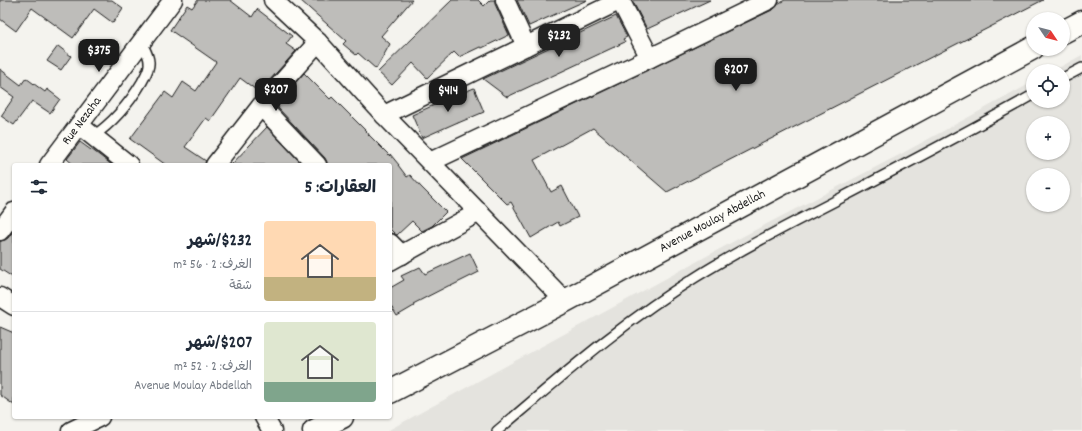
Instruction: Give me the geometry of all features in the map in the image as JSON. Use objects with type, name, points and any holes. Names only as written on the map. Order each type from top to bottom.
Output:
[{"type":"main road","points":[[1070,28],[1082,22]]},
{"type":"main road","name":"Avenue Moulay Abdellah","points":[[392,391],[565,302],[1026,52]]},
{"type":"main road","points":[[314,431],[338,419]]},
{"type":"street","name":"Rue Nezaha","points":[[51,163],[86,131],[142,42],[173,0]]},
{"type":"street","points":[[273,0],[318,42],[384,115],[565,302]]},
{"type":"street","points":[[505,0],[526,46]]},
{"type":"street","points":[[384,115],[620,0],[650,58]]},
{"type":"street","points":[[430,162],[770,0]]},
{"type":"street","points":[[217,163],[261,106],[318,42]]},
{"type":"street","points":[[261,106],[315,163]]},
{"type":"street","points":[[86,131],[126,163]]},
{"type":"street","points":[[394,253],[479,212]]},
{"type":"street","points":[[0,231],[12,215]]},
{"type":"street","points":[[0,297],[12,305]]},
{"type":"street","points":[[72,431],[96,419]]},
{"type":"street","points":[[265,419],[272,431]]},
{"type":"lane","points":[[86,131],[104,129],[133,98],[148,71],[149,62],[142,42]]},
{"type":"lane","points":[[1070,74],[1082,68]]},
{"type":"lane","points":[[497,431],[565,373],[618,331],[656,303],[696,277],[736,253],[943,145],[1026,99]]},
{"type":"shaded area","points":[[1082,55],[1082,431],[387,431],[738,239],[901,154],[1026,86],[1026,108],[1070,108],[1070,64],[1066,64]]},
{"type":"building","points":[[0,0],[112,0],[123,8],[113,23],[94,9],[73,38],[32,8],[16,31],[0,19]]},
{"type":"building","points":[[198,0],[230,0],[252,17],[257,9],[292,36],[286,44],[296,51],[259,92],[240,78],[210,121],[206,118],[185,147],[206,161],[206,163],[163,163],[130,139],[165,92],[173,98],[183,82],[196,91],[216,62],[170,30],[187,5],[192,8]]},
{"type":"building","points":[[300,0],[412,0],[381,36],[390,44],[376,69],[358,53],[356,55],[343,44],[346,41]]},
{"type":"building","points":[[452,0],[478,0],[484,6],[490,0],[495,0],[495,4],[509,35],[459,57],[454,52],[427,78],[413,63],[392,85],[378,72]]},
{"type":"building","points":[[517,0],[587,0],[529,26]]},
{"type":"building","points":[[632,0],[710,0],[647,29]]},
{"type":"building","points":[[785,0],[1043,0],[667,192],[593,128],[534,160],[551,192],[562,186],[578,217],[560,226],[558,222],[531,238],[511,202],[507,204],[462,159],[774,9],[779,3]]},
{"type":"building","points":[[616,16],[627,37],[623,39],[625,42],[507,97],[483,79]]},
{"type":"building","points":[[58,46],[71,56],[61,70],[47,61]]},
{"type":"building","points":[[0,69],[21,85],[26,78],[45,92],[47,89],[60,99],[50,113],[32,101],[14,125],[1,116],[14,97],[0,87]]},
{"type":"building","points":[[304,73],[330,99],[332,97],[390,156],[390,154],[407,177],[410,175],[446,212],[432,226],[422,231],[412,221],[397,235],[395,234],[392,231],[392,163],[327,163],[325,158],[276,105]]},
{"type":"building","points":[[474,88],[484,112],[422,138],[412,115]]},
{"type":"building","points":[[267,127],[301,163],[233,163]]},
{"type":"building","points":[[80,142],[109,163],[72,163],[67,159]]},
{"type":"building","points":[[12,233],[12,277],[0,269],[0,241],[8,238]]},
{"type":"building","points":[[470,253],[479,272],[413,304],[414,306],[397,316],[392,308],[392,287],[404,280],[401,276],[420,267],[425,274]]},
{"type":"building","points":[[0,327],[12,332],[12,404],[0,395]]}]
